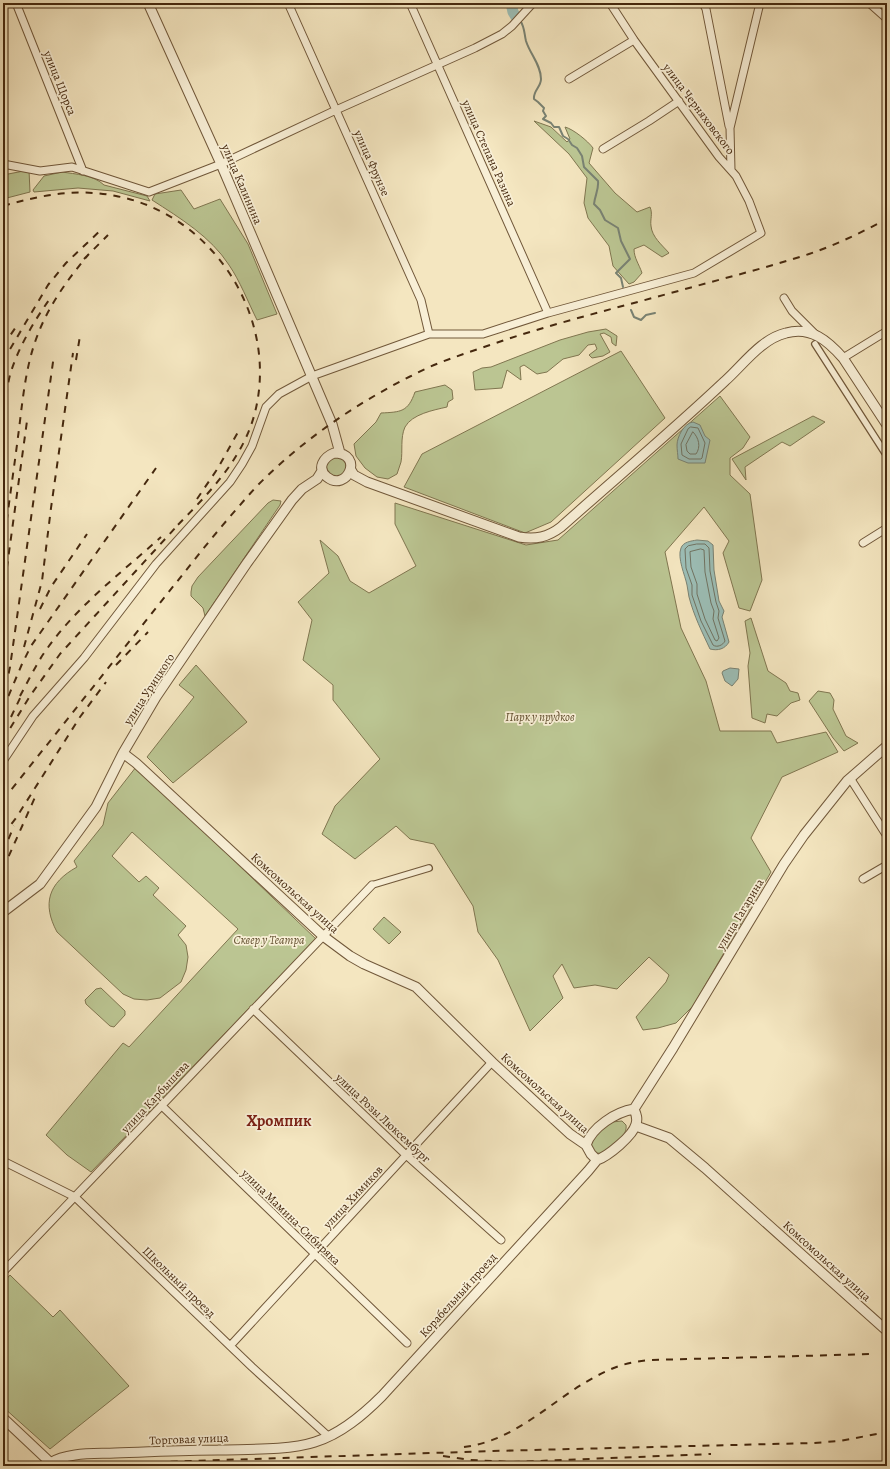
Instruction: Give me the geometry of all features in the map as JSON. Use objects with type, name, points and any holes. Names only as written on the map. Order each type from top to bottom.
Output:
[{"type":"street","name":"улица Щорса","points":[[16,3],[83,171]]},
{"type":"street","name":"улица Калинина","points":[[148,3],[312,376],[332,424],[337,450]]},
{"type":"street","name":"улица Фрунзе","points":[[288,3],[421,300],[429,334]]},
{"type":"street","name":"улица Степана Разина","points":[[410,3],[548,313]]},
{"type":"street","points":[[3,164],[40,171],[72,167],[149,192],[220,164],[502,34],[512,26],[533,3]]},
{"type":"street","name":"улица Черняховского","points":[[548,313],[694,273],[761,233],[749,201],[731,170],[719,157],[634,40],[610,3]]},
{"type":"street","points":[[704,3],[730,128],[731,170]]},
{"type":"street","points":[[730,128],[760,3]]},
{"type":"street","points":[[868,3],[887,19]]},
{"type":"street","points":[[569,79],[634,40]]},
{"type":"street","points":[[603,149],[679,101]]},
{"type":"street","points":[[784,298],[792,311],[816,335]]},
{"type":"street","points":[[3,761],[33,716],[84,658],[156,564],[233,478],[252,446],[264,413],[270,402],[286,390],[312,376],[429,334],[483,334],[548,313]]},
{"type":"street","points":[[351,473],[367,482],[519,537],[534,538],[546,536],[562,527],[769,341],[788,332],[804,331],[816,335],[826,341],[843,358],[887,425]]},
{"type":"street","points":[[843,358],[887,331]]},
{"type":"street","points":[[815,344],[887,456]]},
{"type":"street","points":[[337,450],[345,454],[348,458],[351,464],[351,473],[344,478],[332,480],[322,476],[321,466],[326,458],[337,450]]},
{"type":"street","name":"улица Урицкого","points":[[3,912],[40,884],[96,807],[146,712],[258,546],[302,489],[322,476]]},
{"type":"street","points":[[863,543],[887,528]]},
{"type":"street","name":"улица Гагарина","points":[[634,1109],[673,1048],[784,864],[804,835],[850,778],[887,746]]},
{"type":"street","name":"Комсомольская улица","points":[[124,753],[323,936],[350,956],[364,964],[416,987],[492,1062],[570,1134],[586,1145],[591,1154],[597,1160]]},
{"type":"street","points":[[850,778],[887,836]]},
{"type":"street","points":[[863,879],[887,865]]},
{"type":"street","points":[[372,885],[429,868]]},
{"type":"street","name":"улица Карбышева","points":[[3,1272],[372,885]]},
{"type":"street","name":"улица Розы Люксембург","points":[[253,1009],[406,1155],[501,1240]]},
{"type":"street","name":"улица Химиков","points":[[230,1346],[492,1062]]},
{"type":"street","name":"улица Мамина-Сибиряка","points":[[162,1106],[406,1343]]},
{"type":"street","points":[[586,1145],[588,1139],[594,1133],[614,1115],[624,1110],[634,1109],[637,1118],[636,1126]]},
{"type":"street","name":"Комсомольская улица","points":[[636,1126],[668,1138],[709,1172],[887,1330]]},
{"type":"street","name":"Корабельный проезд","points":[[328,1436],[344,1428],[359,1417],[382,1396],[597,1160],[603,1158],[627,1137],[636,1126]]},
{"type":"street","name":"Школьный проезд","points":[[3,1161],[75,1197],[230,1346],[328,1436]]},
{"type":"street","points":[[3,1418],[52,1464]]},
{"type":"street","name":"Торговая улица","points":[[52,1464],[59,1457],[75,1455],[295,1446],[311,1443],[328,1436]]},
{"type":"green space","points":[[534,121],[551,127],[567,142],[570,139],[565,127],[572,130],[588,142],[593,148],[589,163],[615,193],[637,212],[650,207],[653,234],[669,253],[662,257],[644,245],[634,249],[642,273],[634,282],[629,284],[613,266],[609,246],[588,218],[584,203],[587,178],[569,154]]},
{"type":"green space","points":[[29,170],[30,192],[3,199],[3,175]]},
{"type":"green space","points":[[62,172],[90,177],[104,185],[147,196],[150,201],[113,191],[78,188],[34,192],[33,190],[44,176]]},
{"type":"green space","points":[[181,190],[194,209],[220,199],[248,244],[277,314],[257,320],[237,278],[222,255],[194,229],[152,200],[155,194]]},
{"type":"green space","points":[[606,329],[617,336],[616,346],[612,343],[611,337],[604,333],[600,334],[610,352],[603,356],[592,358],[589,355],[597,349],[595,344],[588,345],[579,355],[563,359],[547,372],[537,374],[524,365],[520,367],[521,380],[507,370],[502,388],[475,390],[473,372],[482,368],[491,367],[560,340],[588,332]]},
{"type":"green space","points":[[621,351],[665,418],[551,522],[525,533],[404,487],[422,454]]},
{"type":"green space","points":[[445,385],[452,390],[453,399],[448,402],[447,407],[430,411],[418,416],[405,427],[403,431],[401,462],[397,474],[388,479],[377,477],[365,468],[356,456],[354,444],[376,422],[381,413],[403,410],[410,404],[415,392]]},
{"type":"green space","name":"Парк у прудков","points":[[720,396],[750,437],[743,448],[730,458],[730,475],[750,494],[762,580],[750,611],[739,608],[723,553],[729,541],[704,507],[665,552],[681,628],[706,681],[720,731],[771,731],[777,743],[826,732],[838,752],[782,777],[751,838],[771,872],[693,1006],[676,1023],[643,1030],[636,1017],[666,982],[669,975],[649,957],[617,989],[595,985],[574,988],[562,964],[553,976],[563,998],[530,1031],[498,960],[478,932],[473,906],[434,844],[410,839],[396,826],[355,859],[322,834],[335,806],[380,759],[333,700],[333,685],[303,660],[312,620],[298,602],[329,573],[320,540],[338,556],[350,581],[369,593],[416,566],[395,524],[395,503],[526,545],[558,540]]},
{"type":"green space","points":[[813,416],[825,422],[790,446],[782,442],[745,467],[746,480],[732,459]]},
{"type":"green space","points":[[336,457],[343,460],[346,467],[343,474],[336,477],[329,474],[326,467],[329,460]]},
{"type":"green space","points":[[273,500],[281,501],[280,505],[205,616],[203,608],[191,596],[192,586],[198,577],[268,503]]},
{"type":"green space","points":[[751,618],[768,671],[786,683],[790,691],[798,693],[800,700],[791,703],[777,716],[767,714],[765,723],[752,718],[748,666],[750,653],[745,621]]},
{"type":"green space","points":[[196,665],[247,722],[173,783],[147,757],[194,697],[179,685]]},
{"type":"green space","points":[[818,691],[830,693],[834,700],[833,709],[846,736],[858,743],[844,751],[833,738],[809,701]]},
{"type":"green space","name":"Сквер у Театра","points":[[136,767],[316,939],[91,1172],[67,1155],[46,1135],[123,1043],[129,1047],[238,929],[132,832],[112,856],[139,882],[146,876],[159,888],[153,895],[186,926],[178,935],[186,945],[188,957],[186,970],[181,982],[160,998],[147,1000],[134,999],[123,994],[57,932],[52,922],[50,912],[50,895],[60,880],[67,873],[77,867],[74,861],[103,825],[108,803]]},
{"type":"green space","points":[[384,917],[401,932],[389,944],[373,929]]},
{"type":"green space","points":[[101,988],[125,1011],[125,1015],[114,1027],[110,1026],[86,1004],[85,1000],[96,989]]},
{"type":"green space","points":[[622,1121],[626,1125],[626,1129],[619,1141],[604,1153],[595,1153],[591,1149],[591,1138],[612,1122]]},
{"type":"green space","points":[[10,1275],[53,1317],[60,1310],[129,1386],[50,1449],[3,1407],[3,1283]]},
{"type":"water","points":[[693,422],[700,425],[705,436],[710,440],[705,463],[688,463],[678,459],[677,442],[680,434],[687,425]]},
{"type":"water","points":[[697,540],[708,541],[713,545],[714,570],[719,601],[724,611],[722,617],[729,642],[723,648],[718,650],[710,649],[698,624],[689,597],[680,557],[681,548],[684,544]]},
{"type":"water","points":[[730,668],[739,669],[738,679],[732,686],[725,681],[722,673]]},
{"type":"waterway","points":[[511,3],[516,17]]},
{"type":"waterway","points":[[520,20],[524,28],[526,41],[541,74],[541,82],[534,99],[544,108],[543,111],[546,116],[543,119],[551,123],[554,127],[559,127],[563,136],[577,148],[582,156],[584,167],[598,181],[594,204],[600,210],[605,220],[618,228],[621,241],[630,259],[616,273],[621,278],[623,287]]},
{"type":"waterway","points":[[631,310],[634,317],[641,320],[646,315],[655,313]]},
{"type":"railway","points":[[3,206],[59,194],[87,193],[116,196],[151,207],[182,224],[209,248],[232,276],[248,309],[257,343],[260,379],[254,416],[248,433],[221,478],[173,530]]},
{"type":"railway","points":[[3,800],[222,525],[273,470],[329,425],[390,387],[439,363],[562,323],[809,254],[839,242],[887,219]]},
{"type":"railway","points":[[3,361],[48,285],[66,263],[103,228]]},
{"type":"railway","points":[[84,259],[108,235]]},
{"type":"railway","points":[[3,549],[24,393],[34,345],[42,323],[53,303],[73,273],[88,255]]},
{"type":"railway","points":[[3,424],[10,375],[13,365],[26,336],[49,300]]},
{"type":"railway","points":[[3,346],[18,324]]},
{"type":"railway","points":[[76,360],[80,336]]},
{"type":"railway","points":[[24,647],[42,581],[73,353]]},
{"type":"railway","points":[[3,701],[10,667],[54,355]]},
{"type":"railway","points":[[3,596],[27,421]]},
{"type":"railway","points":[[197,499],[218,468],[238,432]]},
{"type":"railway","points":[[3,709],[31,646],[156,468]]},
{"type":"railway","points":[[3,740],[30,696],[60,654],[177,526]]},
{"type":"railway","points":[[40,609],[51,587],[87,534]]},
{"type":"railway","points":[[20,696],[42,656],[54,639],[82,607],[161,537]]},
{"type":"railway","points":[[116,665],[148,632]]},
{"type":"railway","points":[[3,835],[16,818],[80,717],[106,682]]},
{"type":"railway","points":[[11,717],[23,692]]},
{"type":"railway","points":[[3,869],[36,795]]},
{"type":"railway","points":[[3,852],[14,826]]},
{"type":"railway","points":[[464,1447],[484,1443],[521,1426],[589,1380],[618,1366],[629,1363],[652,1360],[873,1354]]},
{"type":"railway","points":[[3,1462],[41,1466],[493,1451],[813,1443],[840,1441],[887,1432]]},
{"type":"railway","points":[[443,1456],[470,1460],[513,1462],[711,1454]]},
{"type":"district","name":"Хромпик","points":[[279,1121]]}]
